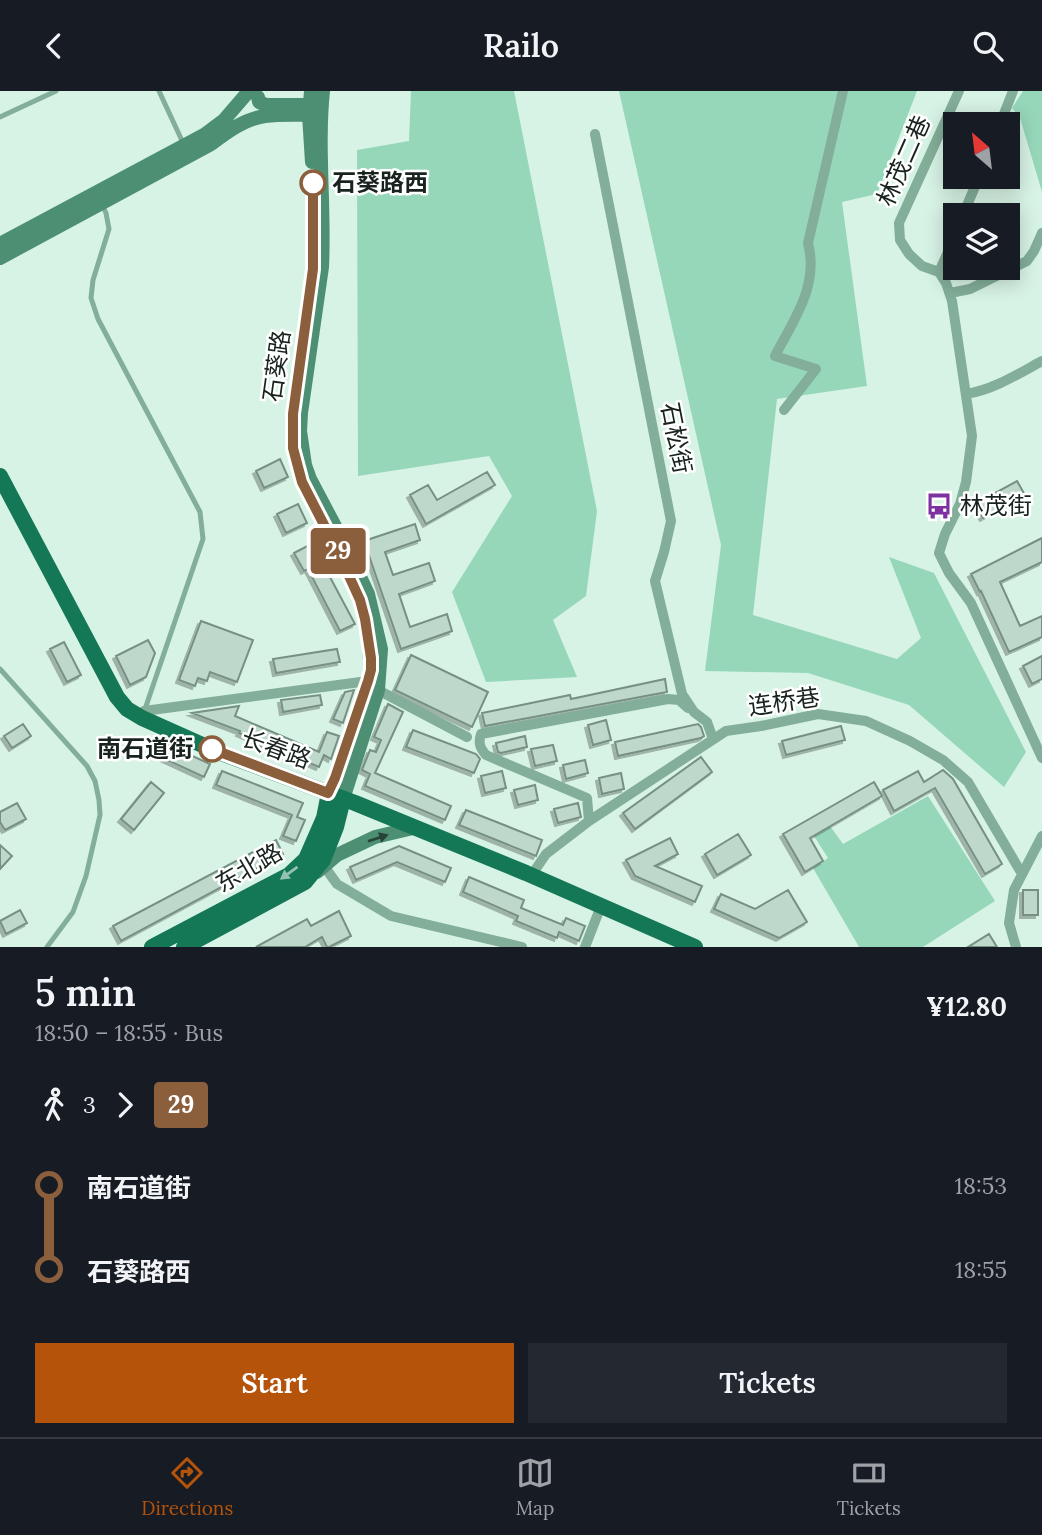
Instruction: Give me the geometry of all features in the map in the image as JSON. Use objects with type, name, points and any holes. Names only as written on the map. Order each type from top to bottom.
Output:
[{"type":"main road","points":[[0,244],[204,135],[257,93]]},
{"type":"main road","points":[[257,93],[259,102],[266,105],[314,101]]},
{"type":"main road","points":[[230,129],[257,93]]},
{"type":"main road","points":[[0,258],[211,144],[230,129],[247,121],[314,101]]},
{"type":"main road","name":"石葵路","points":[[314,101],[313,269],[293,414],[293,448],[302,482],[360,600],[371,658],[373,685],[335,778],[336,796]]},
{"type":"main road","name":"长春路","points":[[0,476],[117,697],[127,709],[216,751],[336,796],[695,947]]},
{"type":"main road","name":"东北路","points":[[184,947],[203,942],[305,881],[323,860],[336,827],[336,796]]},
{"type":"main road","name":"东北路","points":[[152,947],[289,875],[306,859],[336,796]]},
{"type":"main road","points":[[305,881],[337,855],[376,837],[413,828]]},
{"type":"street","points":[[784,410],[816,369],[775,356],[807,293],[812,258],[808,243],[843,91]]},
{"type":"street","name":"林茂二巷","points":[[939,272],[922,266],[909,254],[900,240],[899,223],[960,91]]},
{"type":"street","points":[[1005,112],[1013,91]]},
{"type":"street","name":"石松街","points":[[595,134],[671,521],[655,581],[682,694],[694,712],[707,722],[713,739]]},
{"type":"street","points":[[950,293],[970,289],[1027,261],[1042,233]]},
{"type":"street","points":[[943,263],[939,272],[952,301],[972,436],[960,504],[944,534],[939,553],[971,603],[1042,758]]},
{"type":"street","points":[[966,394],[979,393],[1042,361]]},
{"type":"street","points":[[143,715],[373,685],[467,737]]},
{"type":"street","points":[[589,821],[587,798],[486,755],[480,748],[481,734],[668,699],[679,700],[694,712]]},
{"type":"street","name":"连桥巷","points":[[531,876],[546,854],[589,821],[726,731],[818,714],[866,721],[943,760],[968,782],[1022,874]]},
{"type":"street","points":[[1016,947],[1009,922],[1013,890],[1042,836]]},
{"type":"street","points":[[324,866],[337,884],[391,916],[522,947]]},
{"type":"street","points":[[585,947],[601,906]]},
{"type":"lane","points":[[0,117],[55,91]]},
{"type":"lane","points":[[159,91],[185,146]]},
{"type":"lane","points":[[101,204],[109,229],[93,280],[91,298],[98,319],[200,512],[203,539],[143,715]]},
{"type":"lane","points":[[0,669],[87,766],[99,800],[100,815],[86,876],[73,912],[47,947]]},
{"type":"green space","points":[[411,91],[514,91],[597,511],[586,596],[553,620],[577,677],[486,682],[452,592],[512,496],[489,456],[358,476],[357,150],[409,141]]},
{"type":"green space","points":[[619,91],[917,91],[877,194],[842,202],[867,386],[777,399],[753,615],[897,659],[921,638],[889,557],[934,573],[1026,752],[1004,787],[909,705],[808,673],[705,671],[721,545]]},
{"type":"green space","points":[[1023,91],[1042,91],[1042,192],[1020,112],[1015,112],[1012,108]]},
{"type":"green space","points":[[928,796],[995,901],[923,947],[859,947],[813,868],[828,858],[814,836],[830,826],[843,844]]},
{"type":"building","points":[[280,459],[288,477],[264,488],[256,471]]},
{"type":"building","points":[[487,472],[495,485],[426,524],[410,495],[428,485],[437,500]]},
{"type":"building","points":[[1017,481],[1025,495],[983,518],[975,504]]},
{"type":"building","points":[[298,504],[307,523],[286,533],[277,514]]},
{"type":"building","points":[[415,524],[420,540],[385,552],[393,575],[429,563],[435,581],[399,594],[410,627],[447,614],[452,631],[401,649],[364,541]]},
{"type":"building","points":[[1042,538],[1042,562],[1000,582],[1020,626],[1042,616],[1042,637],[1009,652],[971,574]]},
{"type":"building","points":[[317,541],[327,559],[322,562],[355,624],[340,631],[308,569],[304,571],[294,553]]},
{"type":"building","points":[[201,621],[253,640],[237,682],[210,672],[207,681],[198,678],[195,686],[179,680]]},
{"type":"building","points":[[148,640],[155,653],[146,677],[130,685],[116,656]]},
{"type":"building","points":[[64,642],[81,675],[67,682],[50,649]]},
{"type":"building","points":[[337,649],[340,662],[276,673],[273,659]]},
{"type":"building","points":[[411,655],[488,692],[472,727],[395,690]]},
{"type":"building","points":[[1042,656],[1042,679],[1032,684],[1023,666]]},
{"type":"building","points":[[665,679],[667,692],[485,726],[482,713],[570,695],[571,699]]},
{"type":"building","points":[[354,690],[343,723],[333,719],[345,692]]},
{"type":"building","points":[[320,695],[322,705],[283,712],[281,700]]},
{"type":"building","points":[[388,704],[403,712],[375,773],[451,806],[445,820],[365,786],[370,774],[362,770],[370,750],[376,752],[381,740],[374,737]]},
{"type":"building","points":[[239,706],[235,716],[319,752],[327,732],[339,736],[331,759],[324,755],[319,767],[239,733],[240,731],[192,713]]},
{"type":"building","points":[[606,720],[611,740],[593,745],[588,725]]},
{"type":"building","points":[[23,724],[31,736],[12,748],[4,736]]},
{"type":"building","points":[[698,724],[704,736],[701,738],[618,756],[615,742]]},
{"type":"building","points":[[841,726],[845,740],[786,755],[782,741]]},
{"type":"building","points":[[413,730],[476,754],[480,759],[474,773],[406,747]]},
{"type":"building","points":[[525,736],[527,747],[498,752],[496,743]]},
{"type":"building","points":[[168,745],[210,764],[204,777],[163,758]]},
{"type":"building","points":[[553,745],[557,761],[535,766],[531,749]]},
{"type":"building","points":[[701,757],[712,772],[635,829],[623,813]]},
{"type":"building","points":[[585,760],[588,773],[566,779],[563,765]]},
{"type":"building","points":[[943,770],[953,779],[1002,864],[985,874],[935,788],[894,811],[883,790],[918,771],[924,782]]},
{"type":"building","points":[[222,771],[303,803],[297,817],[305,820],[296,841],[283,836],[292,815],[216,785]]},
{"type":"building","points":[[502,771],[506,788],[485,793],[481,776]]},
{"type":"building","points":[[621,773],[624,789],[602,794],[599,778]]},
{"type":"building","points":[[151,782],[164,793],[134,830],[121,819]]},
{"type":"building","points":[[874,782],[882,796],[810,838],[823,861],[805,872],[783,834]]},
{"type":"building","points":[[535,785],[538,800],[518,805],[514,790]]},
{"type":"building","points":[[17,803],[26,819],[5,830],[0,822],[0,812]]},
{"type":"building","points":[[578,803],[581,817],[558,823],[554,809]]},
{"type":"building","points":[[466,810],[542,840],[536,856],[459,825]]},
{"type":"building","points":[[738,834],[751,855],[717,875],[705,854]]},
{"type":"building","points":[[670,838],[678,854],[655,866],[702,886],[695,902],[635,876],[626,860]]},
{"type":"building","points":[[276,840],[283,854],[121,941],[113,926]]},
{"type":"building","points":[[0,845],[12,856],[0,869]]},
{"type":"building","points":[[399,846],[451,868],[445,882],[397,862],[356,880],[350,867]]},
{"type":"building","points":[[469,877],[524,900],[521,908],[563,925],[566,918],[585,926],[579,941],[559,932],[557,938],[516,921],[518,916],[463,892]]},
{"type":"building","points":[[788,890],[807,922],[779,938],[714,909],[721,894],[755,909]]},
{"type":"building","points":[[1023,890],[1038,890],[1038,915],[1023,915]]},
{"type":"building","points":[[20,910],[27,923],[6,934],[0,921]]},
{"type":"building","points":[[339,911],[351,936],[329,947],[322,937],[305,947],[256,947],[307,919],[311,926]]},
{"type":"building","points":[[989,934],[997,947],[968,947]]},
{"type":"bus line","name":"29","points":[[212,749],[328,793],[371,670],[369,637],[360,600],[302,482],[293,448],[293,414],[313,269],[313,183]]},
{"type":"place","name":"石葵路西","points":[[313,183]]},
{"type":"place","name":"林茂街","points":[[939,506]]},
{"type":"place","name":"南石道街","points":[[212,749]]}]
